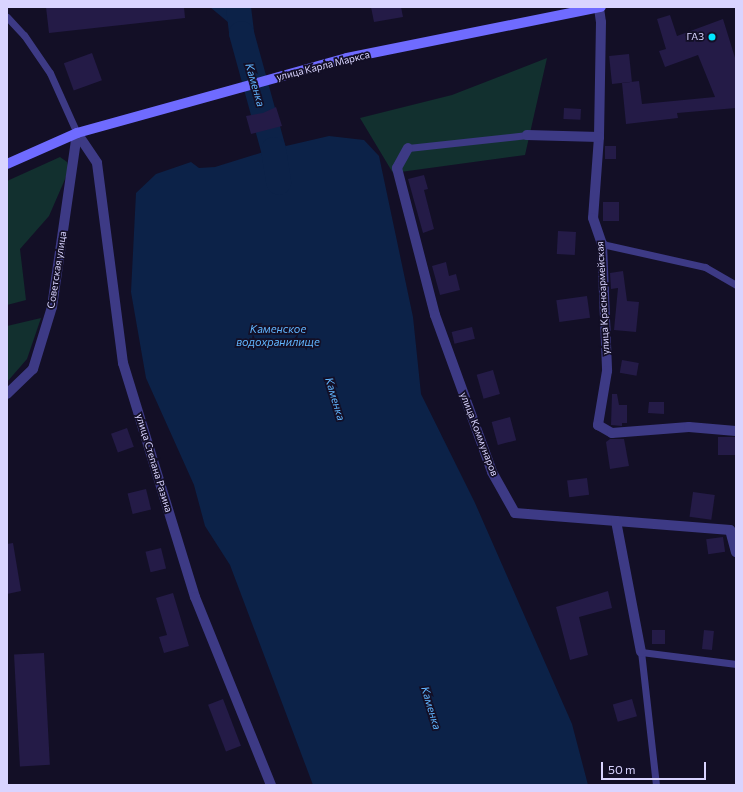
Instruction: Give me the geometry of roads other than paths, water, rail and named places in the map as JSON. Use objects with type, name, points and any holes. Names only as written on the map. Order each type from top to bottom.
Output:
[{"type":"main road","name":"улица Карла Маркса","points":[[7,164],[77,133],[347,58],[600,7]]},
{"type":"street","name":"улица Красноармейская","points":[[600,7],[599,138],[593,218],[602,244],[607,371],[598,425],[612,433],[689,427],[736,431]]},
{"type":"street","name":"Советская улица","points":[[7,394],[33,369],[52,307],[77,133]]},
{"type":"street","name":"улица Степана Разина","points":[[77,133],[97,163],[123,363],[195,597],[271,785]]},
{"type":"street","points":[[527,135],[599,138]]},
{"type":"street","name":"улица Коммунаров","points":[[408,148],[397,168],[435,315],[492,472],[515,513],[730,530],[736,552]]},
{"type":"street","points":[[616,521],[641,652]]},
{"type":"lane","points":[[7,17],[24,34],[50,73],[77,133]]},
{"type":"lane","points":[[408,148],[527,135]]},
{"type":"lane","points":[[602,244],[705,267],[736,285]]},
{"type":"lane","points":[[656,785],[641,652],[736,664]]},
{"type":"water","points":[[210,7],[250,7],[241,33]]},
{"type":"water","name":"Каменское водохранилище","points":[[329,136],[364,140],[379,156],[413,317],[421,394],[475,503],[572,724],[588,785],[313,785],[230,565],[205,526],[194,485],[146,378],[131,292],[136,193],[156,174],[191,162],[199,168],[215,167],[273,149]]},
{"type":"waterway","name":"Каменка","points":[[238,7],[241,33],[273,149],[278,182]]},
{"type":"place","name":"ГАЗ","points":[[712,37]]}]
